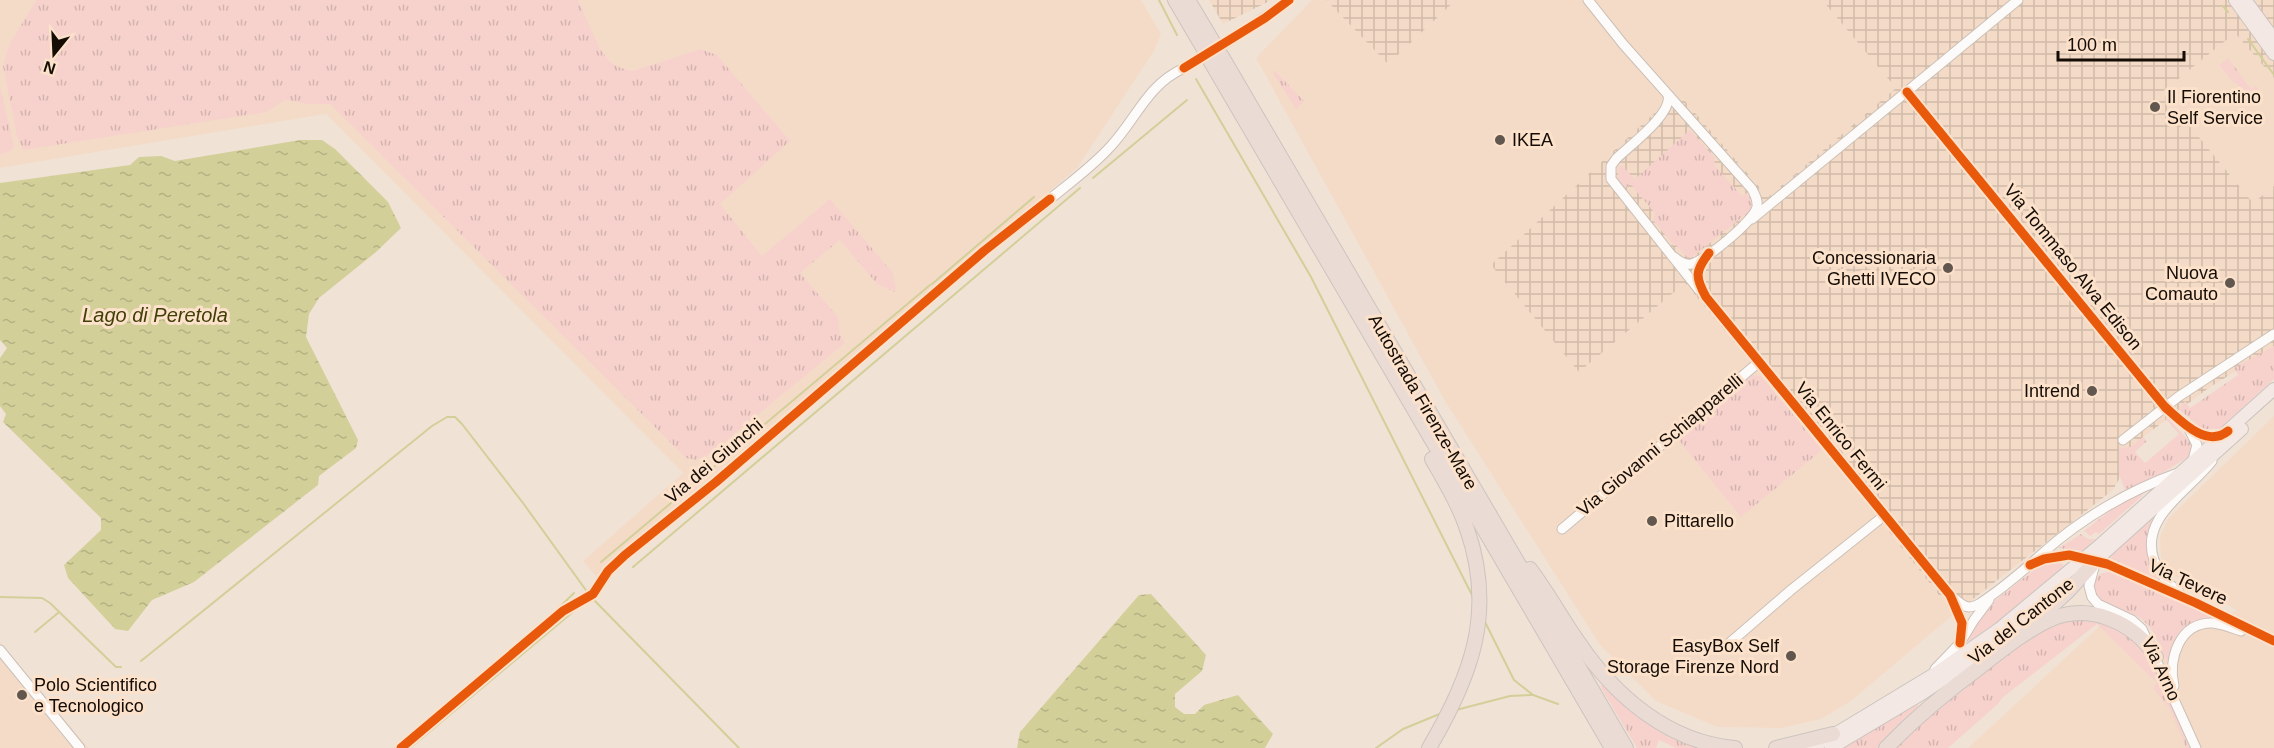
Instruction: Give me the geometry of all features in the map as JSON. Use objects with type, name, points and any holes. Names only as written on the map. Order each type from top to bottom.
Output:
[{"type":"highway","name":"Autostrada Firenze-Mare","points":[[1175,0],[1212,52],[1626,748]]},
{"type":"highway","name":"Autostrada Firenze-Mare","points":[[1188,0],[1212,52],[1354,308],[1612,748]]},
{"type":"highway","points":[[1354,308],[1455,500],[1476,560],[1479,603],[1475,648],[1457,696],[1429,748]]},
{"type":"highway","points":[[1472,486],[1579,643],[1615,687],[1643,711],[1669,728],[1692,739],[1735,748]]},
{"type":"highway","points":[[1886,748],[1943,694],[2014,641],[2067,591],[2090,561]]},
{"type":"highway","points":[[2014,641],[2053,619],[2074,614],[2089,614],[2106,617],[2127,626],[2146,642],[2156,657]]},
{"type":"highway","points":[[1776,748],[1832,741]]},
{"type":"main road","points":[[2235,0],[2274,54]]},
{"type":"main road","points":[[2245,0],[2274,39]]},
{"type":"main road","name":"Via del Cantone","points":[[1832,741],[1984,641],[2090,561],[2100,545],[2274,389]]},
{"type":"main road","name":"Via del Cantone","points":[[1812,748],[1832,741],[1923,693],[1987,650],[2222,448],[2274,400]]},
{"type":"street","points":[[1050,199],[1112,145],[1154,88],[1168,76],[1231,40],[1289,0]]},
{"type":"street","points":[[1580,0],[1623,44],[1752,189],[1768,199],[1783,194]]},
{"type":"street","points":[[1588,0],[1623,44]]},
{"type":"street","points":[[1674,257],[1682,263],[1690,264],[1709,254],[2018,0]]},
{"type":"street","name":"Via Tommaso Alva Edison","points":[[1906,92],[2164,407],[2186,425],[2208,436],[2224,434],[2228,431]]},
{"type":"street","points":[[1668,95],[1668,103],[1659,118],[1611,166],[1611,178],[1706,297]]},
{"type":"street","points":[[1659,118],[1674,112],[1689,118]]},
{"type":"street","points":[[1748,222],[1757,206],[1752,189]]},
{"type":"street","name":"Via Enrico Fermi","points":[[1709,254],[1701,264],[1697,277],[1706,297],[1950,596],[1962,623],[1960,643]]},
{"type":"street","points":[[2123,440],[2164,407],[2274,334]]},
{"type":"street","name":"Via Giovanni Schiapparelli","points":[[1562,529],[1759,362]]},
{"type":"street","name":"Via Tommaso Alva Edison","points":[[2186,425],[2197,445],[2196,455],[2187,469]]},
{"type":"street","name":"Via Tevere","points":[[2196,603],[2176,590],[2158,571],[2152,552],[2152,535],[2161,515],[2203,473],[2222,448]]},
{"type":"street","name":"Via del Cantone","points":[[1950,596],[1968,608],[1979,604],[2030,566],[2044,551],[2104,507],[2187,469]]},
{"type":"street","points":[[1726,646],[1791,590],[1885,515]]},
{"type":"street","name":"Via del Cantone","points":[[2030,566],[2060,555],[2090,561]]},
{"type":"street","name":"Via Tevere","points":[[2090,561],[2130,574],[2196,603],[2274,642]]},
{"type":"street","name":"Via Arno","points":[[2090,561],[2089,586],[2092,597],[2098,604],[2132,620],[2142,629],[2196,748]]},
{"type":"street","name":"Via del Cantone","points":[[1918,685],[1960,643],[1978,613],[1996,593]]},
{"type":"street","name":"Via Tevere","points":[[2177,704],[2172,661],[2178,643],[2191,630],[2207,624],[2219,624],[2274,642]]},
{"type":"street","points":[[0,650],[80,748]]},
{"type":"shaded area","points":[[0,0],[1141,0],[1161,34],[1154,51],[1077,168],[596,576],[583,561],[683,473],[326,114],[0,168]]},
{"type":"shaded area","points":[[1209,0],[1272,0],[1223,24]]},
{"type":"shaded area","points":[[1312,0],[1326,0],[1388,64],[1456,0],[1822,0],[1896,88],[1768,197],[1677,92],[1579,372],[1685,283],[1827,453],[1954,614],[1851,701],[1821,719],[1781,728],[1717,727],[1656,701],[1600,645],[1445,401],[1256,58]]},
{"type":"shaded area","points":[[1326,0],[1456,0],[1388,64]]},
{"type":"shaded area","points":[[1822,0],[2274,0],[2274,78],[2235,33],[2162,92],[2253,203],[2274,186],[2274,348],[2210,387],[2142,438],[2113,490],[1954,614],[1827,453],[1685,283],[1579,372],[1491,265],[1677,92],[1768,197],[1896,88]]},
{"type":"shaded area","points":[[2235,33],[2274,78],[2274,186],[2253,203],[2162,92]]},
{"type":"shaded area","points":[[2274,416],[2274,748],[1968,748],[2103,623],[2143,666],[2183,626],[2237,611],[2178,579],[2161,558],[2160,537],[2168,519]]},
{"type":"shaded area","name":"Polo Scientifico e Tecnologico","points":[[0,642],[88,748],[0,748]]},
{"type":"green space","points":[[36,0],[578,0],[600,49],[610,62],[633,71],[700,49],[717,55],[790,141],[720,204],[762,256],[830,199],[893,273],[895,292],[877,284],[840,240],[800,273],[838,317],[840,334],[845,343],[711,453],[697,460],[686,458],[330,104],[307,104],[285,100],[267,112],[23,150],[17,137],[3,66],[9,45]]},
{"type":"green space","points":[[2228,58],[2251,89],[2256,85],[2259,92],[2254,97],[2231,80],[2219,65]]},
{"type":"green space","points":[[1274,70],[1304,101],[1296,109],[1273,73]]},
{"type":"green space","points":[[0,86],[14,146],[11,151],[0,154]]},
{"type":"green space","points":[[1690,130],[1714,157],[1715,166],[1742,196],[1746,193],[1751,205],[1751,210],[1691,258],[1687,257],[1676,245],[1674,246],[1653,220],[1655,213],[1630,184],[1625,188],[1618,180],[1618,168],[1621,165],[1635,179]]},
{"type":"green space","points":[[2274,346],[2274,379],[2219,429],[2202,429],[2179,409],[2185,401],[2190,408],[2238,375],[2234,368]]},
{"type":"green space","points":[[1752,375],[1761,376],[1822,450],[1741,517],[1677,438]]},
{"type":"green space","points":[[2165,418],[2168,418],[2190,442],[2191,450],[2188,457],[2164,472],[2125,490],[2119,474],[2119,448],[2131,447],[2143,437],[2147,441],[2135,452],[2145,463],[2179,434]]},
{"type":"green space","points":[[2141,493],[2142,496],[2099,534],[2096,532],[2090,536],[2084,531],[2111,510]]},
{"type":"green space","points":[[2156,514],[2152,525],[2160,581],[2108,557]]},
{"type":"green space","points":[[2081,534],[2088,539],[2095,539],[2082,551],[2059,548]]},
{"type":"green space","points":[[2059,562],[2064,566],[2063,569],[2002,619],[1968,641],[1986,608],[2035,569]]},
{"type":"green space","points":[[2112,572],[2226,622],[2213,620],[2178,638],[2168,663],[2155,635],[2144,621],[2099,599],[2094,594],[2097,577],[2102,573]]},
{"type":"green space","points":[[2086,618],[2111,623],[2149,651],[2189,748],[2186,748],[2170,709],[2153,688],[2157,683],[2097,624],[2002,698],[1948,748],[1892,748],[1917,722],[2040,629],[2057,621]]},
{"type":"green space","points":[[1604,685],[1707,748],[1676,748],[1659,740],[1656,748],[1637,748],[1600,686]]},
{"type":"green space","points":[[1918,702],[1918,707],[1877,748],[1840,748]]},
{"type":"water","name":"Lago di Peretola","points":[[300,140],[322,140],[335,149],[388,202],[401,228],[376,252],[319,298],[309,314],[306,337],[358,440],[356,448],[319,476],[318,485],[194,582],[152,600],[128,631],[115,629],[68,578],[64,565],[101,530],[101,518],[3,422],[6,414],[0,406],[0,358],[7,348],[0,340],[0,183],[130,165],[139,157],[161,156],[175,161]]},
{"type":"water","points":[[1151,594],[1206,655],[1202,671],[1175,694],[1175,707],[1184,714],[1195,714],[1204,705],[1238,695],[1273,734],[1265,748],[1017,748],[1020,732],[1139,595]]},
{"type":"waterway","points":[[1159,0],[1177,35]]},
{"type":"waterway","points":[[2223,6],[2228,12]]},
{"type":"waterway","points":[[2248,39],[2274,75]]},
{"type":"waterway","points":[[1196,79],[1311,277],[1473,597]]},
{"type":"waterway","points":[[1093,178],[1187,100]]},
{"type":"waterway","points":[[633,567],[1080,188]]},
{"type":"waterway","points":[[932,284],[1034,197]]},
{"type":"waterway","points":[[601,562],[930,285]]},
{"type":"waterway","points":[[141,661],[432,426],[447,417],[455,417],[462,424],[588,593]]},
{"type":"waterway","points":[[395,748],[534,632],[574,593]]},
{"type":"waterway","points":[[0,597],[42,598],[116,667],[121,667]]},
{"type":"waterway","points":[[592,598],[739,748]]},
{"type":"waterway","points":[[410,748],[580,606]]},
{"type":"waterway","points":[[35,632],[58,613]]},
{"type":"waterway","points":[[1484,620],[1514,680],[1533,695],[1558,704]]},
{"type":"waterway","points":[[1456,710],[1510,696],[1532,695]]},
{"type":"waterway","points":[[1376,748],[1403,729],[1442,713]]},
{"type":"cycle path","points":[[1184,68],[1265,18],[1289,0]]},
{"type":"cycle path","points":[[1907,92],[2165,407],[2202,435],[2220,436],[2228,431]]},
{"type":"cycle path","name":"Via dei Giunchi","points":[[401,748],[563,611],[593,594],[608,571],[625,555],[716,482],[984,251],[1050,199]]},
{"type":"cycle path","points":[[1709,253],[1698,274],[1706,297],[1950,595],[1962,623],[1960,643]]},
{"type":"cycle path","points":[[2030,565],[2044,559],[2069,555],[2107,564],[2196,603],[2274,641]]},
{"type":"place","name":"Il Fiorentino Self Service","points":[[2155,107]]},
{"type":"place","name":"IKEA","points":[[1500,140]]},
{"type":"place","name":"Concessionaria Ghetti IVECO","points":[[1948,268]]},
{"type":"place","name":"Nuova Comauto","points":[[2230,283]]},
{"type":"place","name":"Intrend","points":[[2092,391]]},
{"type":"place","name":"Pittarello","points":[[1652,521]]},
{"type":"place","name":"EasyBox Self Storage Firenze Nord","points":[[1791,656]]},
{"type":"place","name":"Polo Scientifico e Tecnologico","points":[[22,695]]}]
